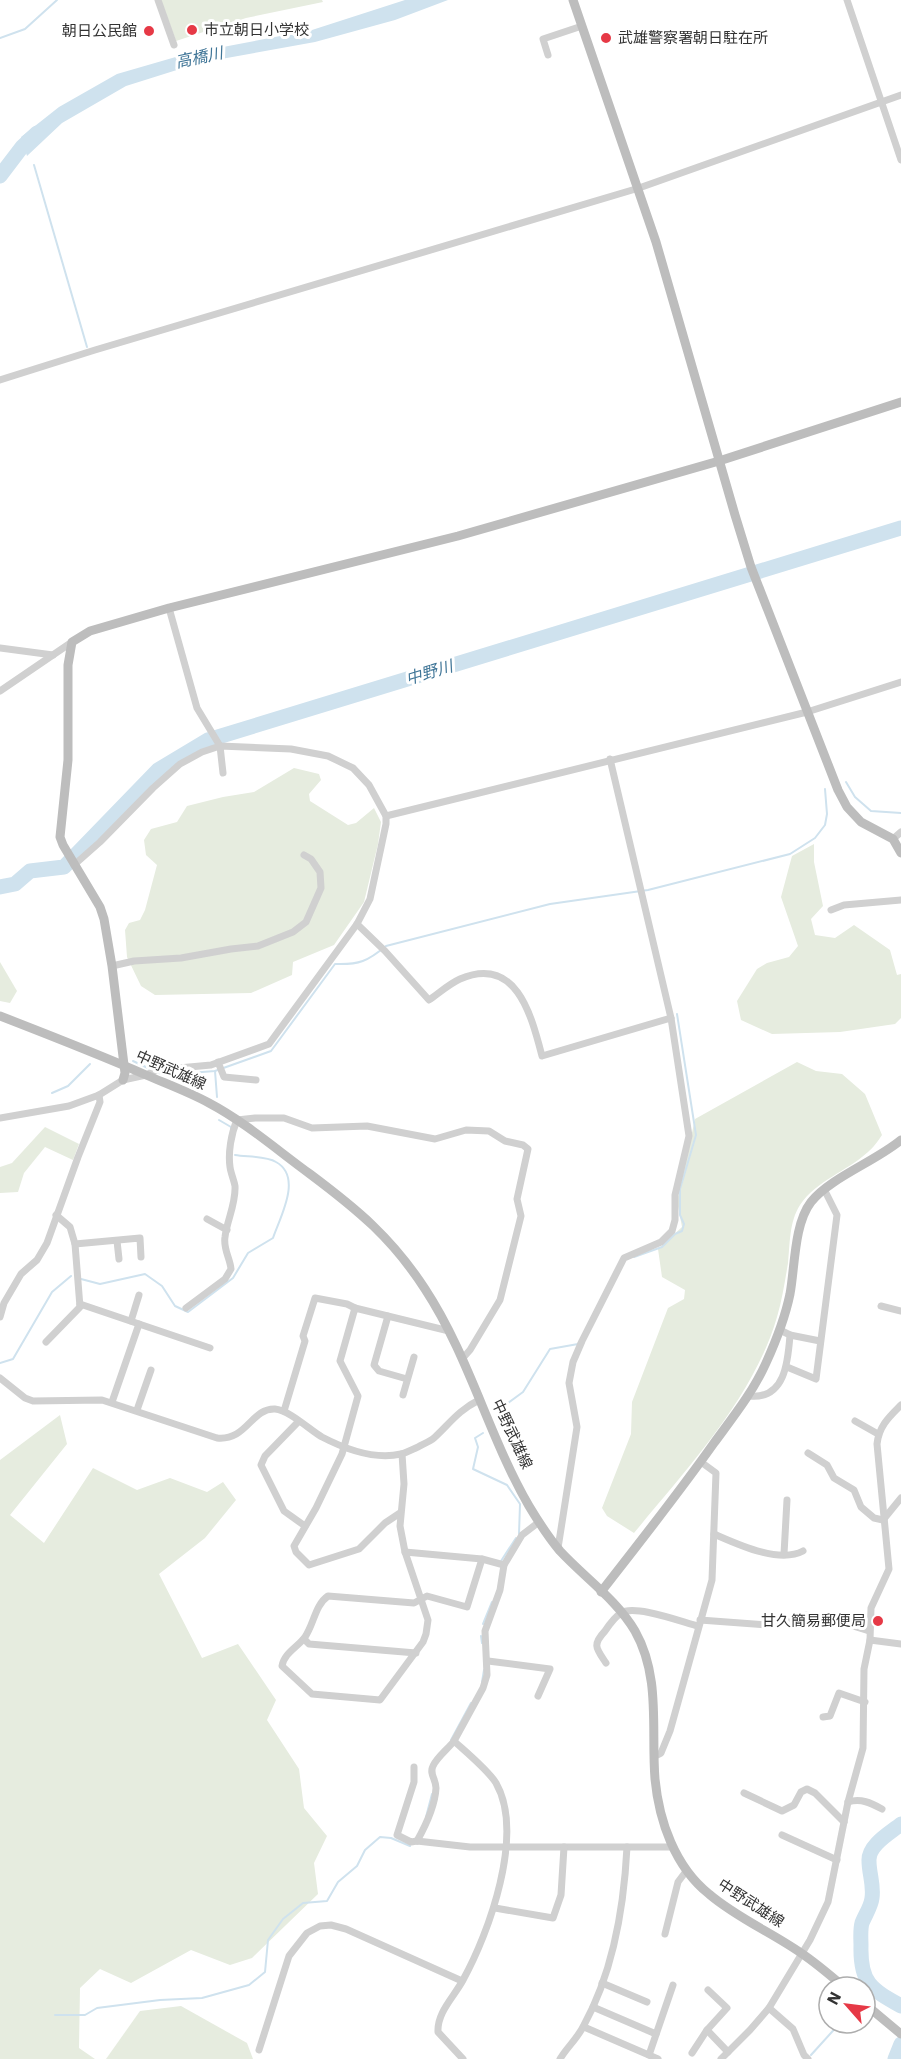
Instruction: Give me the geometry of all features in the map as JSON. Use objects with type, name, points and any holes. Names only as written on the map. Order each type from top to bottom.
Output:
[{"type":"street","points":[[158,0],[174,45]]},
{"type":"street","points":[[573,0],[639,188],[756,581],[838,790],[847,807],[861,822],[893,839],[901,853]]},
{"type":"street","points":[[847,0],[901,160]]},
{"type":"street","points":[[548,55],[543,39],[582,26]]},
{"type":"street","points":[[0,380],[639,188],[901,95]]},
{"type":"street","points":[[0,692],[90,631],[170,608],[458,536],[719,461],[901,402]]},
{"type":"street","points":[[170,608],[197,708],[220,746],[223,773]]},
{"type":"street","points":[[72,642],[68,665],[68,760],[60,837],[100,908],[112,966],[123,1080]]},
{"type":"street","points":[[0,648],[53,655]]},
{"type":"street","points":[[386,816],[807,712],[901,682]]},
{"type":"street","points":[[0,1118],[69,1106],[99,1095],[123,1080],[147,1075],[157,1070],[212,1065],[269,1044],[357,924],[370,899],[386,816],[369,785],[353,768],[328,756],[291,749],[220,746],[202,752],[180,764],[74,865]]},
{"type":"street","points":[[558,1548],[577,1427],[569,1383],[573,1362],[623,1261],[661,1242],[672,1231],[675,1220],[675,1195],[689,1136],[671,1018],[610,759]]},
{"type":"street","points":[[893,839],[901,832]]},
{"type":"street","points":[[112,966],[134,961],[181,958],[258,946],[293,932],[306,922],[321,888],[320,872],[311,859],[304,855]]},
{"type":"street","points":[[831,910],[844,905],[901,900]]},
{"type":"street","points":[[357,924],[429,1000],[458,980],[478,974],[492,973],[513,985],[532,1019],[542,1056],[671,1018]]},
{"type":"street","name":"中野武雄線","points":[[0,1016],[123,1065],[209,1103],[237,1120],[345,1200],[378,1229],[407,1262],[449,1331],[479,1400],[539,1522],[558,1548],[621,1613],[634,1631],[646,1658],[653,1693],[655,1779],[659,1808],[672,1847],[687,1870],[706,1892],[727,1908],[801,1953],[829,1975]]},
{"type":"street","points":[[218,1062],[224,1077],[256,1080]]},
{"type":"street","points":[[0,1317],[4,1303],[21,1274],[37,1260],[47,1243],[100,1102],[99,1095]]},
{"type":"street","points":[[186,1308],[225,1279],[231,1269],[225,1250],[235,1186],[230,1166],[231,1147],[237,1120],[284,1118],[312,1128],[367,1126],[435,1139],[466,1130],[489,1131],[505,1141],[522,1145],[528,1149],[517,1199],[521,1216],[500,1300],[470,1350],[462,1359]]},
{"type":"street","points":[[601,1592],[749,1396],[780,1330],[790,1295],[804,1213],[812,1200],[901,1140]]},
{"type":"street","points":[[787,1367],[816,1379],[837,1215],[824,1190]]},
{"type":"street","points":[[46,1342],[80,1307],[75,1244],[70,1227],[56,1215]]},
{"type":"street","points":[[207,1219],[227,1230]]},
{"type":"street","points":[[75,1244],[140,1238],[141,1257]]},
{"type":"street","points":[[117,1240],[119,1259]]},
{"type":"street","points":[[131,1321],[140,1295]]},
{"type":"street","points":[[284,1411],[315,1298],[347,1304],[355,1308],[449,1331]]},
{"type":"street","points":[[80,1304],[210,1348]]},
{"type":"street","points":[[880,1306],[901,1311]]},
{"type":"street","points":[[355,1308],[340,1361],[358,1396],[344,1447],[316,1508],[294,1546],[296,1552],[309,1565],[359,1549],[400,1512]]},
{"type":"street","points":[[388,1316],[374,1365],[379,1371],[407,1379]]},
{"type":"street","points":[[112,1402],[139,1324]]},
{"type":"street","points":[[780,1330],[790,1335],[820,1341]]},
{"type":"street","points":[[749,1396],[760,1397],[772,1390],[782,1379],[787,1367],[790,1335]]},
{"type":"street","points":[[403,1395],[414,1357]]},
{"type":"street","points":[[137,1410],[151,1370]]},
{"type":"street","points":[[0,1378],[25,1398],[33,1401],[102,1400],[112,1402],[217,1438],[226,1439],[236,1436],[262,1413],[274,1409],[284,1411],[321,1436],[344,1447],[367,1454],[402,1454],[432,1440],[464,1408],[479,1400]]},
{"type":"street","points":[[721,2059],[769,2008],[828,1902],[848,1802],[863,1748],[864,1669],[870,1640],[871,1608],[889,1569],[883,1520],[878,1434],[884,1422],[901,1406]]},
{"type":"street","points":[[855,1421],[878,1434]]},
{"type":"street","points":[[298,1422],[265,1456],[261,1465],[284,1511],[305,1526]]},
{"type":"street","points":[[808,1453],[827,1465],[834,1478],[854,1490],[861,1507],[874,1518],[883,1520]]},
{"type":"street","points":[[402,1454],[404,1484],[400,1526],[405,1552],[420,1599],[428,1620],[426,1634],[416,1653],[380,1700],[312,1694],[282,1666],[283,1660],[304,1639],[322,1600],[328,1596],[414,1603],[420,1599],[427,1596],[467,1607],[482,1559]]},
{"type":"street","points":[[655,1756],[661,1753],[670,1731],[712,1580],[716,1473],[701,1462]]},
{"type":"street","points":[[883,1520],[901,1498]]},
{"type":"street","points":[[784,1554],[787,1500]]},
{"type":"street","points":[[417,1841],[430,1815],[436,1791],[436,1783],[431,1774],[432,1768],[436,1760],[454,1741],[483,1688],[488,1661],[485,1631],[500,1590],[504,1565],[522,1535],[539,1522]]},
{"type":"street","points":[[714,1534],[761,1553],[796,1555],[803,1551]]},
{"type":"street","points":[[405,1552],[482,1559],[504,1565]]},
{"type":"street","points":[[606,1663],[596,1648],[597,1639],[621,1613],[631,1610],[699,1623],[769,1626],[779,1625],[800,1617],[818,1616],[869,1631]]},
{"type":"street","points":[[304,1639],[309,1644],[416,1653]]},
{"type":"street","points":[[870,1640],[901,1644]]},
{"type":"street","points":[[488,1661],[550,1669],[538,1696]]},
{"type":"street","points":[[823,1717],[830,1716],[839,1693],[865,1702]]},
{"type":"street","points":[[454,1741],[496,1783],[506,1818],[506,1847],[495,1908],[476,1956],[442,2013],[438,2026],[438,2032],[442,2038],[463,2059]]},
{"type":"street","points":[[414,1767],[414,1782],[396,1835],[411,1842],[506,1847],[672,1847]]},
{"type":"street","points":[[744,1793],[782,1810],[794,1806],[801,1792],[807,1789],[815,1793],[844,1822]]},
{"type":"street","points":[[848,1802],[856,1799],[869,1802],[882,1809]]},
{"type":"street","points":[[782,1835],[837,1860]]},
{"type":"street","points":[[495,1908],[553,1918],[561,1895],[564,1847]]},
{"type":"street","points":[[560,2059],[584,2027],[610,1959],[625,1884],[627,1847]]},
{"type":"street","points":[[665,1934],[678,1882],[687,1870]]},
{"type":"street","points":[[259,2050],[289,1956],[307,1933],[320,1926],[331,1925],[346,1929],[462,1981]]},
{"type":"street","points":[[602,1983],[647,2002]]},
{"type":"street","points":[[649,2055],[673,1985]]},
{"type":"street","points":[[692,2053],[707,2030],[727,2008],[708,1990]]},
{"type":"street","points":[[593,2007],[656,2034]]},
{"type":"street","points":[[769,2008],[793,2029],[808,2059]]},
{"type":"street","points":[[877,2014],[901,2034]]},
{"type":"street","points":[[584,2027],[658,2059]]},
{"type":"street","points":[[707,2030],[728,2052]]},
{"type":"shaded area","name":"市立朝日小学校","points":[[161,0],[322,0],[323,2],[246,18],[176,41]]},
{"type":"shaded area","points":[[294,768],[319,774],[321,780],[309,794],[310,801],[348,825],[356,823],[374,808],[381,822],[364,902],[334,945],[293,962],[292,975],[251,993],[155,995],[141,986],[127,957],[125,930],[129,923],[140,920],[145,910],[157,865],[146,855],[144,840],[151,829],[177,822],[187,806],[254,792]]},
{"type":"shaded area","points":[[814,844],[814,862],[823,906],[811,919],[815,935],[835,938],[854,925],[890,950],[897,975],[901,974],[901,1018],[895,1024],[840,1032],[772,1034],[741,1020],[737,1001],[757,969],[767,963],[789,957],[798,946],[781,897],[792,856]]},
{"type":"shaded area","points":[[0,962],[17,991],[10,1003],[0,1001]]},
{"type":"shaded area","points":[[797,1062],[816,1071],[842,1074],[865,1094],[882,1135],[868,1152],[815,1189],[800,1205],[792,1226],[788,1263],[777,1317],[752,1376],[696,1458],[634,1533],[607,1516],[602,1508],[631,1434],[632,1402],[668,1308],[684,1299],[685,1290],[662,1277],[658,1249],[682,1227],[677,1201],[695,1119]]},
{"type":"shaded area","points":[[45,1127],[79,1144],[73,1160],[45,1147],[24,1173],[18,1192],[0,1193],[0,1167],[12,1163]]},
{"type":"shaded area","points":[[60,1415],[67,1444],[10,1515],[44,1543],[93,1468],[137,1490],[170,1478],[207,1492],[223,1482],[236,1500],[205,1538],[159,1574],[202,1658],[238,1644],[276,1700],[267,1720],[299,1769],[304,1808],[327,1836],[314,1863],[318,1894],[252,1958],[230,1965],[191,1950],[131,1983],[100,1969],[80,1988],[79,2048],[95,2059],[0,2059],[0,1460]]},
{"type":"shaded area","points":[[181,2006],[247,2043],[253,2059],[106,2059],[140,2011]]},
{"type":"water","points":[[405,0],[448,0],[395,20],[315,42],[199,63],[126,86],[62,123],[27,156],[21,137],[59,107],[117,74],[186,54],[312,30]]},
{"type":"waterway","points":[[0,38],[25,29],[57,0]]},
{"type":"waterway","name":"高橋川","points":[[0,176],[22,147],[37,133]]},
{"type":"waterway","points":[[34,165],[87,347]]},
{"type":"waterway","name":"中野川","points":[[0,887],[15,884],[30,871],[64,867],[158,770],[208,740],[901,528]]},
{"type":"waterway","points":[[846,782],[855,797],[871,811],[901,813]]},
{"type":"waterway","points":[[157,1072],[164,1075],[215,1071],[271,1051],[335,964],[363,961],[386,946],[550,904],[648,890],[790,854],[815,838],[825,825],[827,814],[825,789]]},
{"type":"waterway","points":[[634,1257],[662,1247],[675,1234],[682,1231],[684,1224],[680,1215],[680,1189],[696,1135],[677,1014]]},
{"type":"waterway","points":[[133,1061],[152,1070]]},
{"type":"waterway","points":[[52,1093],[68,1086],[90,1064]]},
{"type":"waterway","points":[[215,1071],[217,1097]]},
{"type":"waterway","points":[[219,1120],[231,1127],[231,1130]]},
{"type":"waterway","points":[[81,1279],[100,1284],[145,1274],[162,1286],[175,1306],[188,1312],[233,1278],[248,1253],[273,1238],[284,1209],[289,1187],[284,1169],[276,1162],[235,1155]]},
{"type":"waterway","points":[[0,1363],[13,1359],[52,1292],[71,1276]]},
{"type":"waterway","points":[[497,1411],[523,1392],[550,1349],[579,1342]]},
{"type":"waterway","points":[[483,1433],[475,1438],[478,1447],[473,1469],[507,1485],[520,1504],[519,1534]]},
{"type":"waterway","points":[[501,1561],[516,1538]]},
{"type":"waterway","points":[[483,1624],[492,1602]]},
{"type":"waterway","points":[[481,1636],[482,1643]]},
{"type":"waterway","points":[[482,1682],[484,1670]]},
{"type":"waterway","points":[[451,1740],[471,1703]]},
{"type":"waterway","points":[[426,1817],[432,1794]]},
{"type":"waterway","points":[[901,1824],[880,1840],[870,1855],[872,1898],[862,1923],[861,1934],[861,1959],[865,1977],[869,1984],[882,1995],[901,2006]]},
{"type":"waterway","points":[[55,2015],[85,2015],[97,2008],[160,2000],[202,1998],[249,1985],[265,1972],[268,1940],[283,1919],[303,1903],[327,1901],[338,1882],[357,1866],[365,1850],[380,1837],[391,1838],[410,1846]]},
{"type":"waterway","points":[[811,2055],[829,2035]]},
{"type":"waterway","points":[[895,2059],[901,2044]]},
{"type":"place","name":"市立朝日小学校","points":[[192,30]]},
{"type":"place","name":"朝日公民館","points":[[149,31]]},
{"type":"place","name":"武雄警察署朝日駐在所","points":[[606,38]]},
{"type":"place","name":"甘久簡易郵便局","points":[[878,1621]]}]
